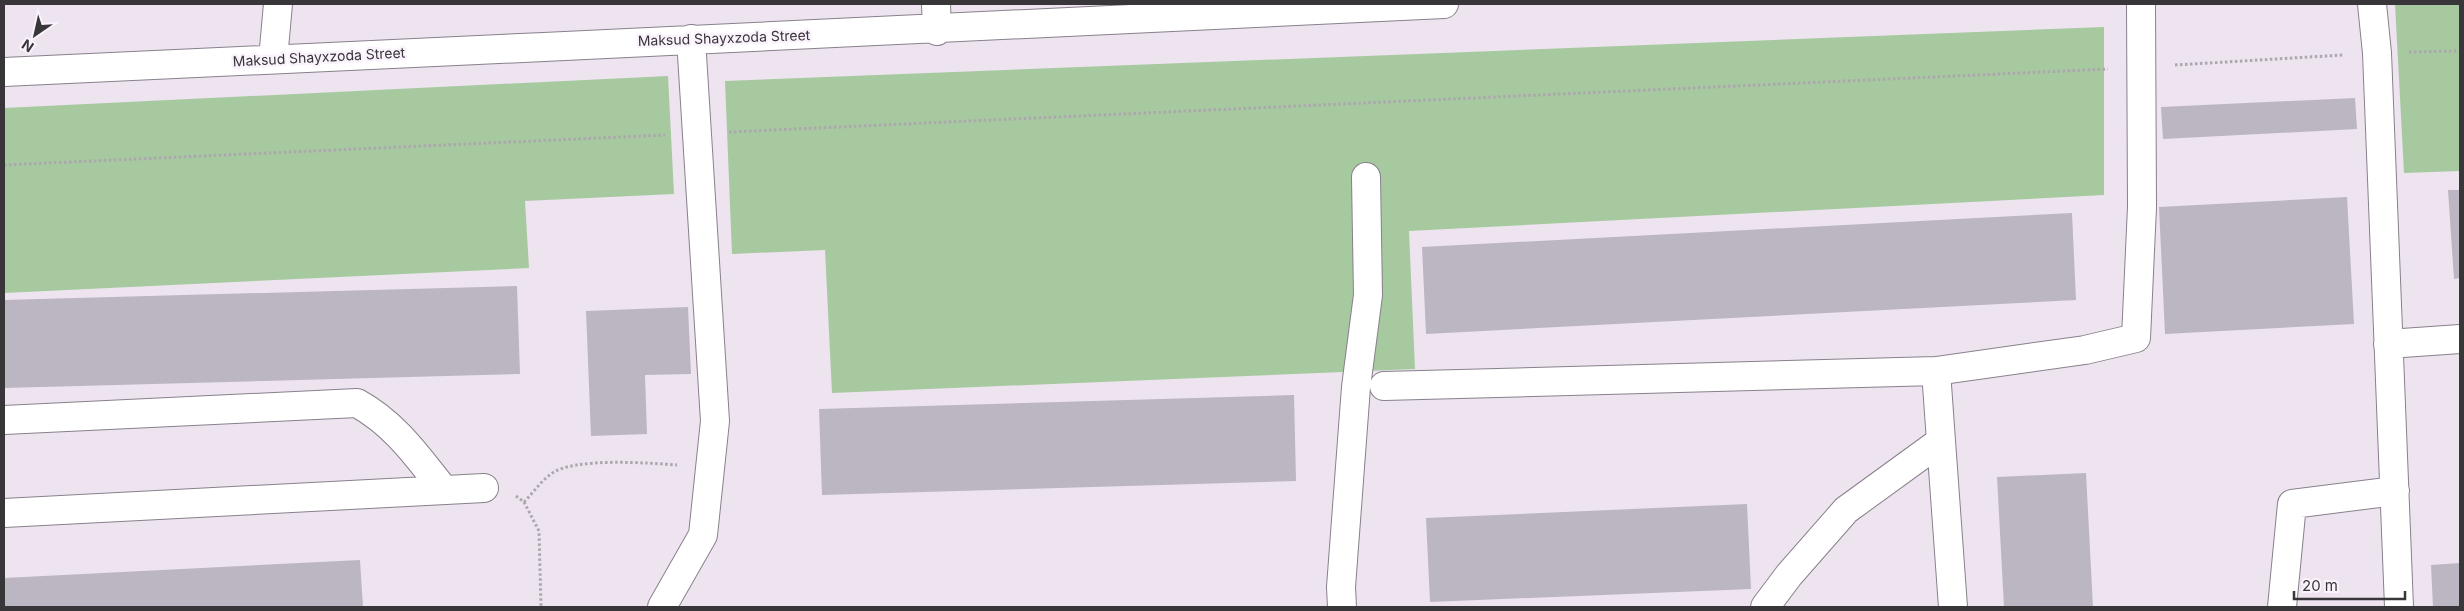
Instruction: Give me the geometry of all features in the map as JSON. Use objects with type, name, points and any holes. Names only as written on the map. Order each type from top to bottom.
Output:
[{"type":"street","points":[[273,59],[278,4]]},
{"type":"street","points":[[936,4],[937,31]]},
{"type":"street","name":"Maksud Shayxzoda Street","points":[[4,72],[691,39],[937,31],[1444,4]]},
{"type":"street","points":[[1384,386],[1936,371],[2085,350],[2136,338],[2142,207],[2141,4]]},
{"type":"street","points":[[2372,4],[2376,53],[2399,607]]},
{"type":"street","points":[[662,607],[703,535],[715,422],[691,39]]},
{"type":"street","points":[[1342,607],[1341,586],[1356,387],[1368,295],[1366,177]]},
{"type":"street","points":[[2388,344],[2460,339]]},
{"type":"street","points":[[1936,371],[1953,607]]},
{"type":"street","points":[[4,420],[357,403],[379,415],[407,442],[444,490]]},
{"type":"street","points":[[1765,607],[1789,575],[1846,510],[1941,441]]},
{"type":"street","points":[[4,513],[484,488]]},
{"type":"street","points":[[2282,607],[2292,504],[2395,492]]},
{"type":"path","points":[[4,165],[2140,67],[2460,50]]},
{"type":"path","points":[[524,502],[552,472],[583,465],[627,461],[710,467]]},
{"type":"path","points":[[484,488],[512,494],[524,502],[539,531],[541,607]]},
{"type":"green space","points":[[2395,4],[2460,4],[2460,171],[2404,173]]},
{"type":"green space","points":[[2104,27],[2104,195],[1409,231],[1415,369],[832,393],[825,250],[732,254],[725,81]]},
{"type":"green space","points":[[668,76],[674,194],[525,201],[529,268],[4,293],[4,108]]},
{"type":"building","points":[[2355,98],[2357,129],[2163,139],[2161,107]]},
{"type":"building","points":[[2448,190],[2460,190],[2460,278],[2454,279]]},
{"type":"building","points":[[2347,197],[2354,324],[2165,334],[2159,207]]},
{"type":"building","points":[[2072,213],[2076,300],[1426,334],[1422,247]]},
{"type":"building","points":[[517,286],[520,374],[4,388],[4,300]]},
{"type":"building","points":[[688,307],[691,374],[645,375],[647,434],[591,436],[586,311]]},
{"type":"building","points":[[1294,395],[1296,481],[822,495],[819,409]]},
{"type":"building","points":[[2086,473],[2093,607],[2004,607],[1997,477]]},
{"type":"building","points":[[1747,504],[1751,589],[1430,602],[1426,518]]},
{"type":"building","points":[[360,560],[363,607],[4,607],[4,578]]},
{"type":"building","points":[[2460,563],[2460,607],[2433,607],[2431,565]]}]
